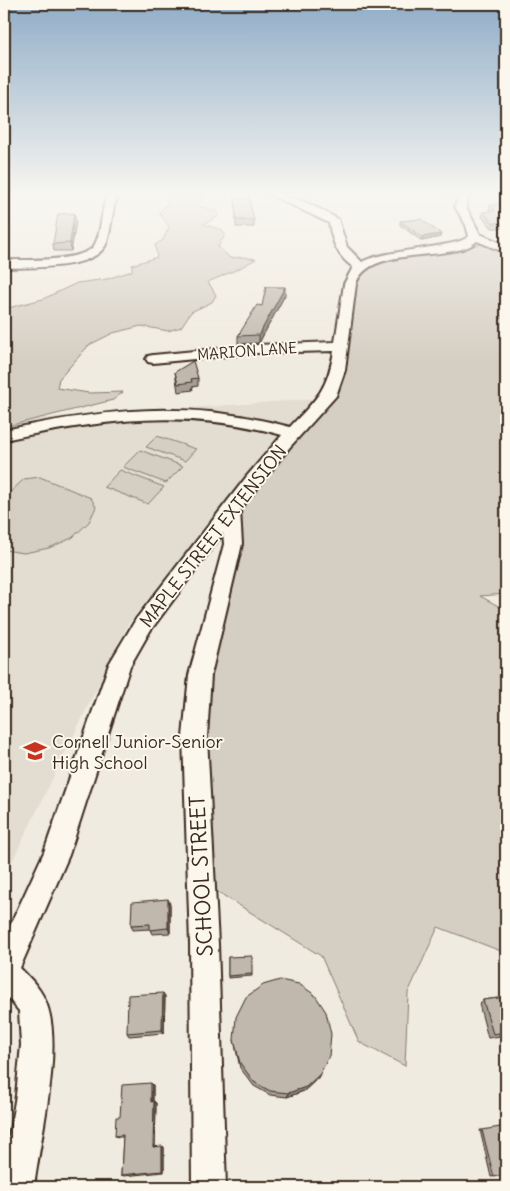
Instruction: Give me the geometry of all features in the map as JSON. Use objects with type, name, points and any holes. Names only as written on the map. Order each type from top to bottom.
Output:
[{"type":"street","points":[[4,264],[75,260],[90,256],[97,250]]},
{"type":"street","points":[[342,250],[346,257],[361,267],[393,256],[432,250]]},
{"type":"street","name":"MAPLE STREET EXTENSION","points":[[4,969],[37,901],[56,855],[120,664],[143,625],[231,509],[271,458],[328,396],[336,379],[350,284],[353,274],[361,267]]},
{"type":"street","name":"MARION LANE","points":[[153,359],[257,349],[341,346]]},
{"type":"street","points":[[4,435],[84,420],[169,412],[203,414],[246,420],[294,433]]},
{"type":"street","name":"SCHOOL STREET","points":[[209,1187],[204,944],[195,737],[200,675],[233,544],[231,509]]},
{"type":"street","points":[[4,973],[24,992],[33,1009],[36,1027],[33,1079],[17,1187]]},
{"type":"shaded area","points":[[156,250],[221,250],[230,258],[256,259],[208,282],[216,295],[212,302],[191,312],[181,327],[168,331],[141,326],[113,333],[89,345],[59,379],[57,388],[89,393],[123,392],[113,400],[4,427],[4,309],[43,299],[77,283],[107,279],[132,271],[132,265],[157,257]]},
{"type":"shaded area","points":[[498,250],[506,253],[506,594],[480,596],[502,608],[506,617],[506,953],[438,927],[408,993],[405,1066],[359,1042],[321,956],[200,881],[196,776],[231,509],[328,396],[345,316],[352,316],[355,289],[361,275],[369,269],[382,264],[438,251]]},
{"type":"shaded area","name":"Cornell Junior-Senior High School","points":[[315,399],[272,443],[128,624],[4,878],[4,421]]},
{"type":"shaded area","points":[[157,436],[196,449],[185,461],[146,447]]},
{"type":"shaded area","points":[[140,450],[183,466],[166,483],[123,467]]},
{"type":"shaded area","points":[[120,470],[164,487],[148,504],[104,487]]},
{"type":"shaded area","points":[[40,477],[91,498],[96,507],[89,522],[72,538],[49,548],[24,553],[4,550],[4,498],[24,479]]},
{"type":"building","points":[[266,287],[285,287],[259,335],[238,336],[257,305],[262,306]]},
{"type":"building","points":[[193,361],[198,378],[191,379],[192,382],[178,384],[175,372]]},
{"type":"building","points":[[168,899],[168,928],[150,930],[150,924],[131,925],[132,902]]},
{"type":"building","points":[[252,956],[252,974],[228,976],[228,957]]},
{"type":"building","points":[[280,980],[299,984],[315,995],[326,1012],[331,1034],[329,1056],[320,1074],[306,1087],[288,1093],[270,1091],[254,1082],[240,1063],[234,1040],[236,1017],[246,997],[263,985]]},
{"type":"building","points":[[163,993],[162,1030],[127,1033],[128,995]]},
{"type":"building","points":[[506,997],[506,1032],[493,1034],[483,1000]]},
{"type":"building","points":[[151,1083],[151,1102],[154,1101],[153,1147],[162,1146],[162,1171],[121,1175],[123,1135],[115,1136],[116,1117],[120,1117],[122,1085]]},
{"type":"building","points":[[506,1126],[506,1175],[494,1177],[482,1130]]},
{"type":"place","name":"Cornell Junior-Senior High School","points":[[35,751]]}]
